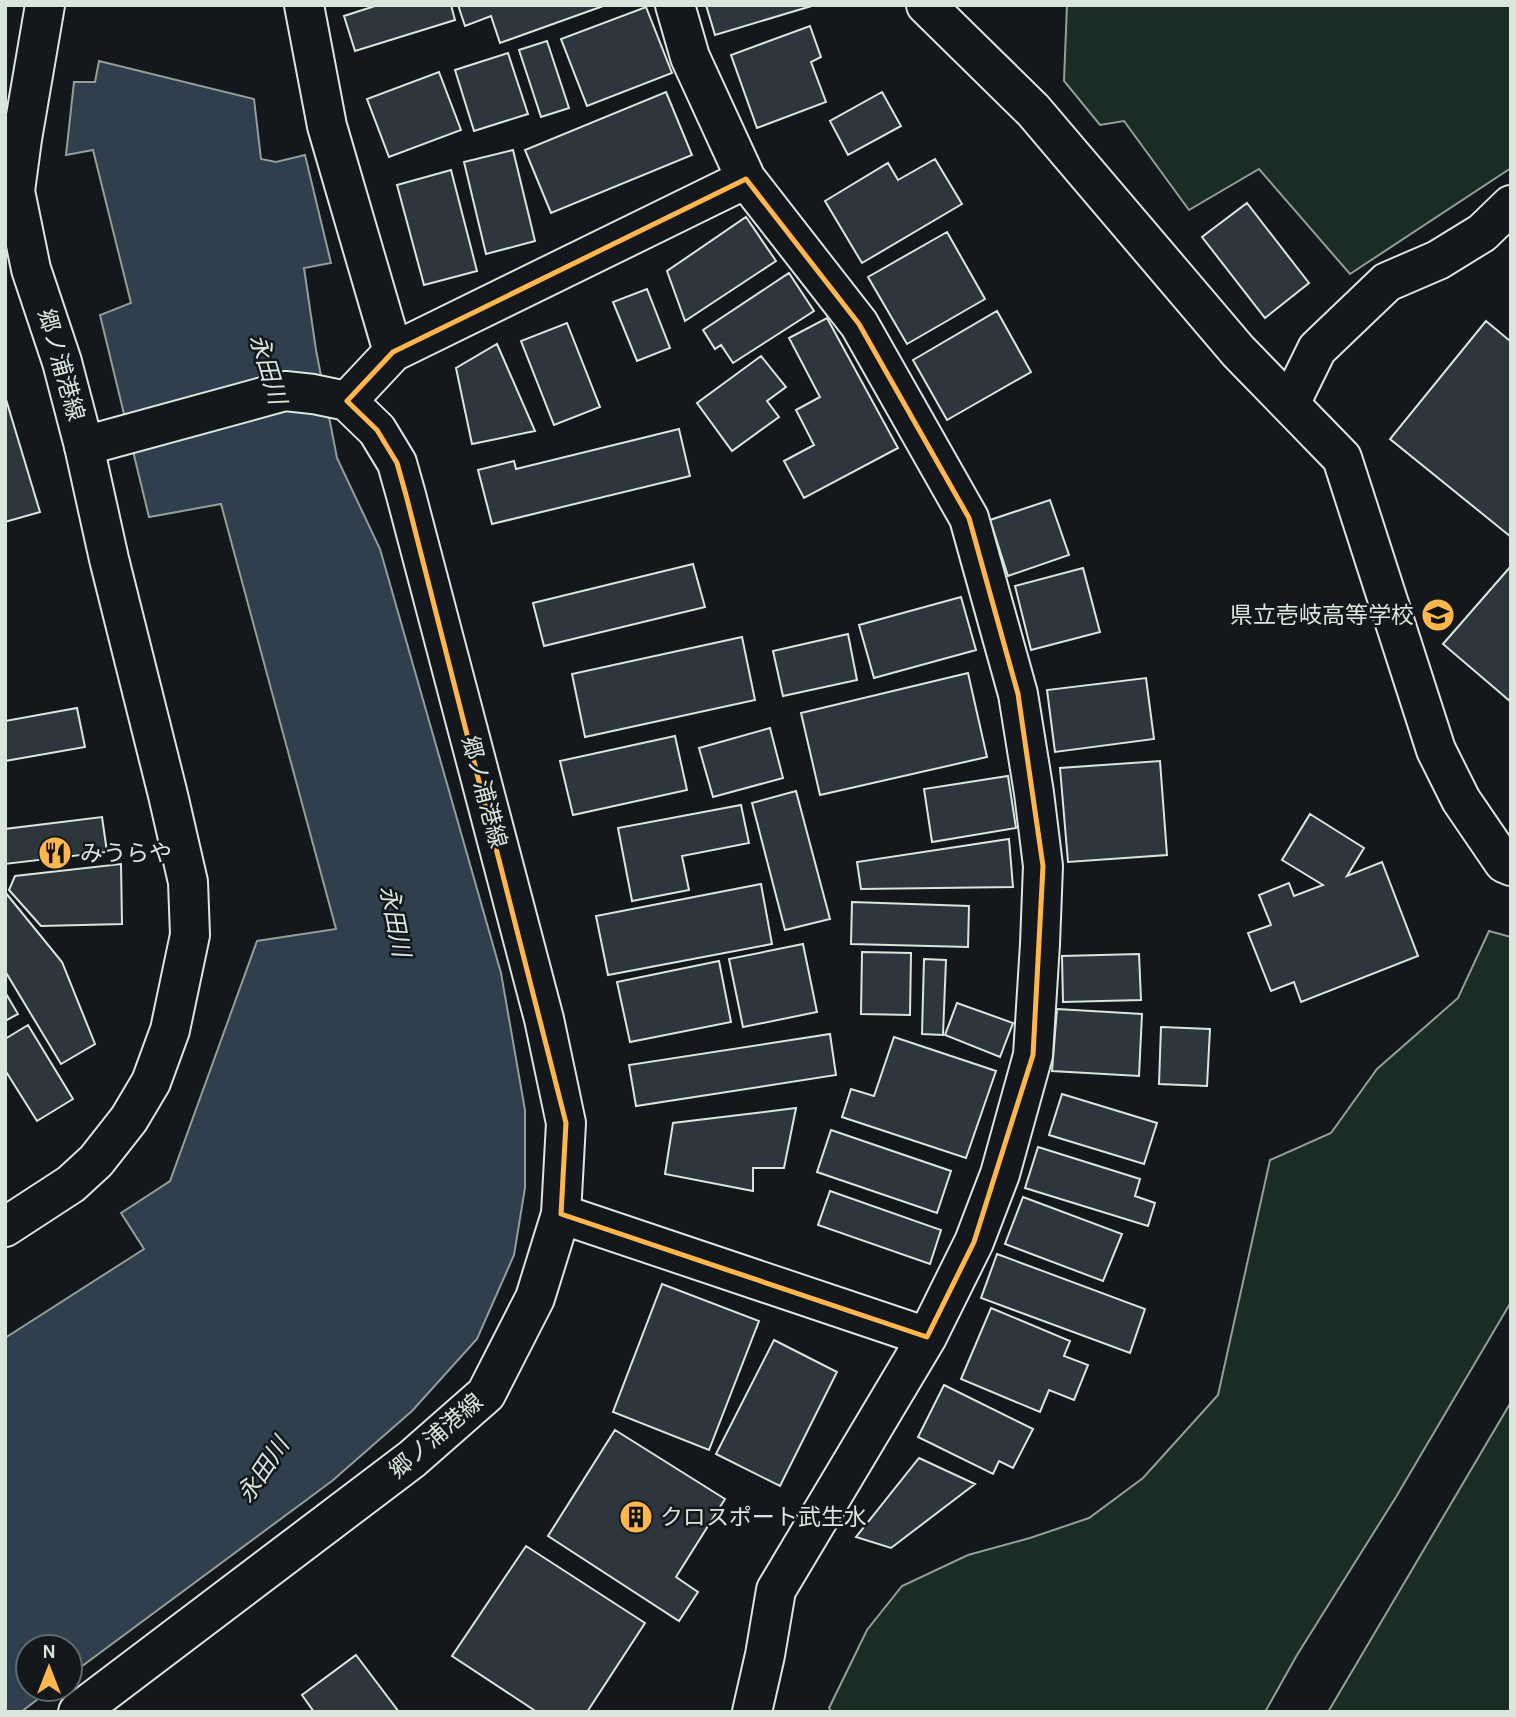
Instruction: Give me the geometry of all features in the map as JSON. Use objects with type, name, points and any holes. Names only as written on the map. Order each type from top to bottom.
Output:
[{"type":"street","name":"郷ノ浦港線","points":[[45,5],[13,136],[15,191],[31,269],[62,362],[83,446],[285,391],[346,401],[377,430],[397,463],[413,521],[540,1006],[566,1123],[561,1214],[536,1298],[486,1394],[412,1459],[78,1712]]},
{"type":"street","points":[[304,5],[327,126],[393,352]]},
{"type":"street","points":[[675,5],[690,57],[746,179],[859,324],[969,518],[1018,694],[1043,866],[1033,1055],[1000,1174],[978,1231],[927,1338],[776,1590],[752,1712]]},
{"type":"street","points":[[926,5],[1033,110],[1238,351],[1342,458],[1436,750],[1461,800],[1504,863],[1511,866]]},
{"type":"street","points":[[346,401],[393,352],[746,179]]},
{"type":"street","points":[[1290,404],[1317,349],[1387,282],[1438,260],[1482,233],[1511,205]]},
{"type":"street","points":[[5,1227],[71,1184],[96,1161],[129,1119],[151,1082],[170,1030],[190,935],[188,882],[83,446]]},
{"type":"street","points":[[561,1214],[927,1338]]},
{"type":"highlighted area","points":[[746,179],[859,324],[969,518],[1018,694],[1043,866],[1033,1055],[974,1242],[927,1337],[561,1214],[566,1123],[406,495],[397,463],[377,430],[347,401],[393,352]]},
{"type":"green space","points":[[1067,5],[1511,5],[1511,168],[1350,274],[1259,169],[1189,210],[1124,121],[1100,125],[1064,81]]},
{"type":"green space","points":[[1489,931],[1511,937],[1511,1302],[1265,1712],[832,1712],[829,1708],[867,1630],[902,1586],[968,1555],[1089,1518],[1143,1478],[1218,1395],[1270,1160],[1331,1133],[1377,1069],[1458,998]]},
{"type":"green space","points":[[1511,1402],[1511,1712],[1328,1712]]},
{"type":"water","name":"永田川","points":[[99,61],[254,99],[261,159],[276,162],[305,155],[331,263],[304,268],[316,350],[337,458],[380,549],[501,973],[525,1110],[525,1188],[514,1255],[477,1339],[412,1411],[332,1481],[84,1665],[84,1633],[14,1633],[14,1703],[33,1703],[21,1712],[5,1712],[5,1338],[144,1249],[121,1213],[170,1181],[257,941],[336,929],[221,504],[149,517],[100,315],[131,303],[93,150],[66,155],[74,82],[95,82]]},
{"type":"building","points":[[378,5],[451,5],[455,20],[355,51],[344,16]]},
{"type":"building","points":[[458,5],[606,5],[500,43],[491,16],[465,26]]},
{"type":"building","points":[[706,5],[815,5],[715,35]]},
{"type":"building","points":[[646,7],[672,73],[587,106],[561,39]]},
{"type":"building","points":[[810,26],[821,57],[811,62],[826,102],[757,128],[731,55]]},
{"type":"building","points":[[547,41],[569,108],[541,117],[519,50]]},
{"type":"building","points":[[508,53],[528,114],[474,131],[455,70]]},
{"type":"building","points":[[439,72],[461,130],[389,157],[367,99]]},
{"type":"building","points":[[666,92],[692,155],[551,213],[525,150]]},
{"type":"building","points":[[882,92],[901,126],[848,155],[830,121]]},
{"type":"building","points":[[513,150],[535,241],[486,254],[464,162]]},
{"type":"building","points":[[935,159],[962,204],[862,263],[825,201],[888,163],[898,180]]},
{"type":"building","points":[[451,170],[477,271],[424,285],[397,185]]},
{"type":"building","points":[[1247,203],[1309,283],[1265,318],[1202,237]]},
{"type":"building","points":[[746,217],[776,261],[685,321],[667,271]]},
{"type":"building","points":[[947,232],[985,299],[907,344],[868,277]]},
{"type":"building","points":[[789,273],[814,311],[733,363],[721,345],[715,349],[703,330]]},
{"type":"building","points":[[647,289],[670,348],[637,361],[613,302]]},
{"type":"building","points":[[997,311],[1031,372],[947,420],[913,360]]},
{"type":"building","points":[[827,318],[898,448],[804,498],[784,461],[814,445],[796,410],[820,397],[789,338]]},
{"type":"building","points":[[1486,321],[1511,340],[1511,537],[1390,439]]},
{"type":"building","points":[[567,323],[600,407],[554,425],[521,341]]},
{"type":"building","points":[[497,344],[535,431],[472,444],[456,368]]},
{"type":"building","points":[[761,356],[786,387],[767,401],[779,417],[732,451],[697,403]]},
{"type":"building","points":[[5,396],[40,512],[5,522]]},
{"type":"building","points":[[679,429],[690,476],[492,524],[478,470],[514,461],[516,469]]},
{"type":"building","points":[[1050,500],[1069,555],[1008,576],[990,520]]},
{"type":"building","points":[[693,564],[705,607],[544,646],[533,603]]},
{"type":"building","points":[[1511,566],[1511,702],[1443,644]]},
{"type":"building","points":[[1083,568],[1100,632],[1031,650],[1015,586]]},
{"type":"building","points":[[961,597],[976,650],[874,678],[859,625]]},
{"type":"building","points":[[848,634],[857,680],[783,696],[773,651]]},
{"type":"building","points":[[742,637],[755,700],[585,737],[572,674]]},
{"type":"building","points":[[968,673],[987,757],[820,795],[801,713]]},
{"type":"building","points":[[1146,678],[1154,739],[1055,752],[1047,690]]},
{"type":"building","points":[[77,708],[85,747],[5,761],[5,721]]},
{"type":"building","points":[[770,728],[783,778],[713,797],[699,748]]},
{"type":"building","points":[[675,736],[687,790],[573,815],[560,761]]},
{"type":"building","points":[[1160,761],[1167,855],[1068,862],[1060,768]]},
{"type":"building","points":[[1008,776],[1016,828],[932,842],[924,789]]},
{"type":"building","points":[[796,791],[830,919],[785,930],[752,803]]},
{"type":"building","points":[[741,805],[749,843],[682,856],[689,890],[632,901],[618,828]]},
{"type":"building","points":[[1310,814],[1364,848],[1347,876],[1382,862],[1418,956],[1301,1002],[1294,982],[1271,991],[1248,933],[1271,925],[1259,895],[1289,883],[1294,896],[1323,885],[1282,860]]},
{"type":"building","points":[[102,817],[107,852],[5,864],[5,829]]},
{"type":"building","points":[[1009,839],[1013,887],[861,889],[857,862]]},
{"type":"building","points":[[121,864],[122,924],[41,926],[9,890],[15,876]]},
{"type":"building","points":[[761,884],[772,944],[608,975],[596,916]]},
{"type":"building","points":[[5,892],[62,962],[95,1044],[61,1064],[5,971]]},
{"type":"building","points":[[852,902],[969,906],[968,947],[851,944]]},
{"type":"building","points":[[803,944],[817,1012],[743,1027],[729,959]]},
{"type":"building","points":[[862,952],[911,953],[910,1015],[861,1014]]},
{"type":"building","points":[[1139,954],[1141,1000],[1063,1002],[1062,956]]},
{"type":"building","points":[[924,959],[946,960],[943,1035],[922,1034]]},
{"type":"building","points":[[719,961],[731,1022],[630,1042],[617,982]]},
{"type":"building","points":[[5,992],[18,1014],[5,1021]]},
{"type":"building","points":[[957,1003],[1013,1023],[1000,1057],[945,1035]]},
{"type":"building","points":[[1057,1009],[1142,1014],[1139,1076],[1052,1071]]},
{"type":"building","points":[[28,1025],[73,1099],[37,1121],[5,1070],[5,1039]]},
{"type":"building","points":[[1161,1027],[1210,1029],[1207,1086],[1159,1084]]},
{"type":"building","points":[[830,1034],[836,1075],[636,1106],[629,1065]]},
{"type":"building","points":[[894,1037],[996,1071],[966,1158],[842,1117],[851,1089],[874,1096]]},
{"type":"building","points":[[1062,1094],[1157,1123],[1144,1164],[1049,1135]]},
{"type":"building","points":[[796,1108],[784,1168],[753,1168],[753,1191],[665,1174],[673,1123]]},
{"type":"building","points":[[831,1130],[951,1171],[937,1213],[817,1172]]},
{"type":"building","points":[[1038,1147],[1140,1179],[1135,1196],[1155,1203],[1148,1226],[1025,1188]]},
{"type":"building","points":[[830,1191],[941,1230],[930,1264],[818,1225]]},
{"type":"building","points":[[1023,1197],[1122,1234],[1103,1281],[1005,1244]]},
{"type":"building","points":[[997,1254],[1145,1309],[1130,1353],[981,1298]]},
{"type":"building","points":[[662,1284],[759,1321],[709,1450],[613,1412]]},
{"type":"building","points":[[991,1308],[1070,1341],[1064,1356],[1088,1365],[1074,1400],[1049,1390],[1040,1412],[961,1379]]},
{"type":"building","points":[[774,1340],[837,1372],[780,1486],[716,1454]]},
{"type":"building","points":[[944,1385],[1033,1429],[1013,1468],[999,1461],[993,1474],[918,1437]]},
{"type":"building","name":"クロスポート武生水","points":[[615,1430],[725,1499],[676,1577],[698,1592],[679,1621],[548,1536]]},
{"type":"building","points":[[919,1458],[975,1484],[891,1548],[856,1537]]},
{"type":"building","points":[[526,1546],[645,1623],[587,1712],[537,1712],[452,1656]]},
{"type":"building","points":[[356,1655],[399,1712],[314,1712],[302,1695]]},
{"type":"place","name":"県立壱岐高等学校","points":[[1438,615]]},
{"type":"place","name":"みうらや","points":[[55,853]]},
{"type":"place","name":"クロスポート武生水","points":[[636,1517]]}]
